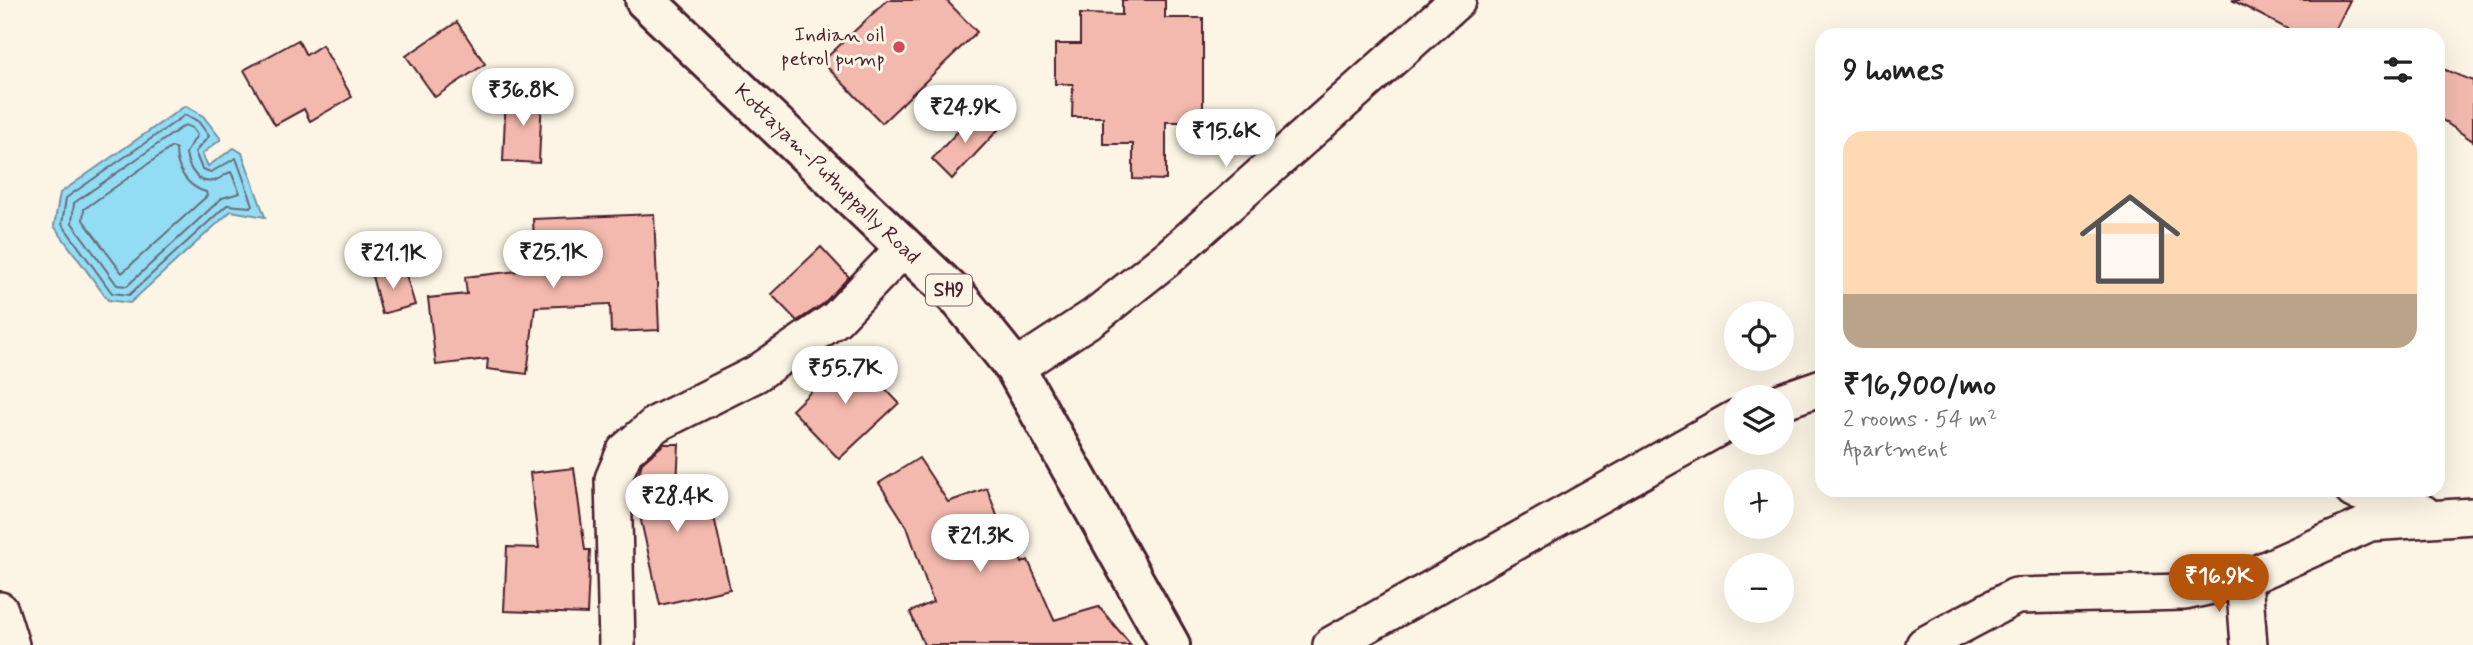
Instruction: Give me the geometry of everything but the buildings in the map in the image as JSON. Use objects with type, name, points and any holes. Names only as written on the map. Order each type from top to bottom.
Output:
[{"type":"main road","name":"Kottayam-Puthuppally Road","points":[[645,0],[961,300],[1015,368],[1170,645]]},
{"type":"street","points":[[1015,368],[1095,316],[1168,257],[1458,0]]},
{"type":"street","points":[[617,645],[612,479],[625,450],[656,424],[756,374],[836,319],[904,248]]},
{"type":"street","points":[[1794,397],[1815,389]]},
{"type":"street","points":[[1331,645],[1724,425]]},
{"type":"street","points":[[2380,497],[2457,517]]},
{"type":"street","points":[[1924,645],[2016,596],[2185,592],[2244,579],[2370,523],[2457,517]]},
{"type":"street","points":[[2244,579],[2249,645]]},
{"type":"street","points":[[0,610],[11,645]]},
{"type":"water","points":[[185,106],[203,116],[221,139],[202,154],[208,166],[234,148],[242,153],[265,217],[231,211],[130,303],[108,300],[54,226],[60,193]]},
{"type":"place","name":"Indian oil petrol pump","points":[[899,47]]}]
